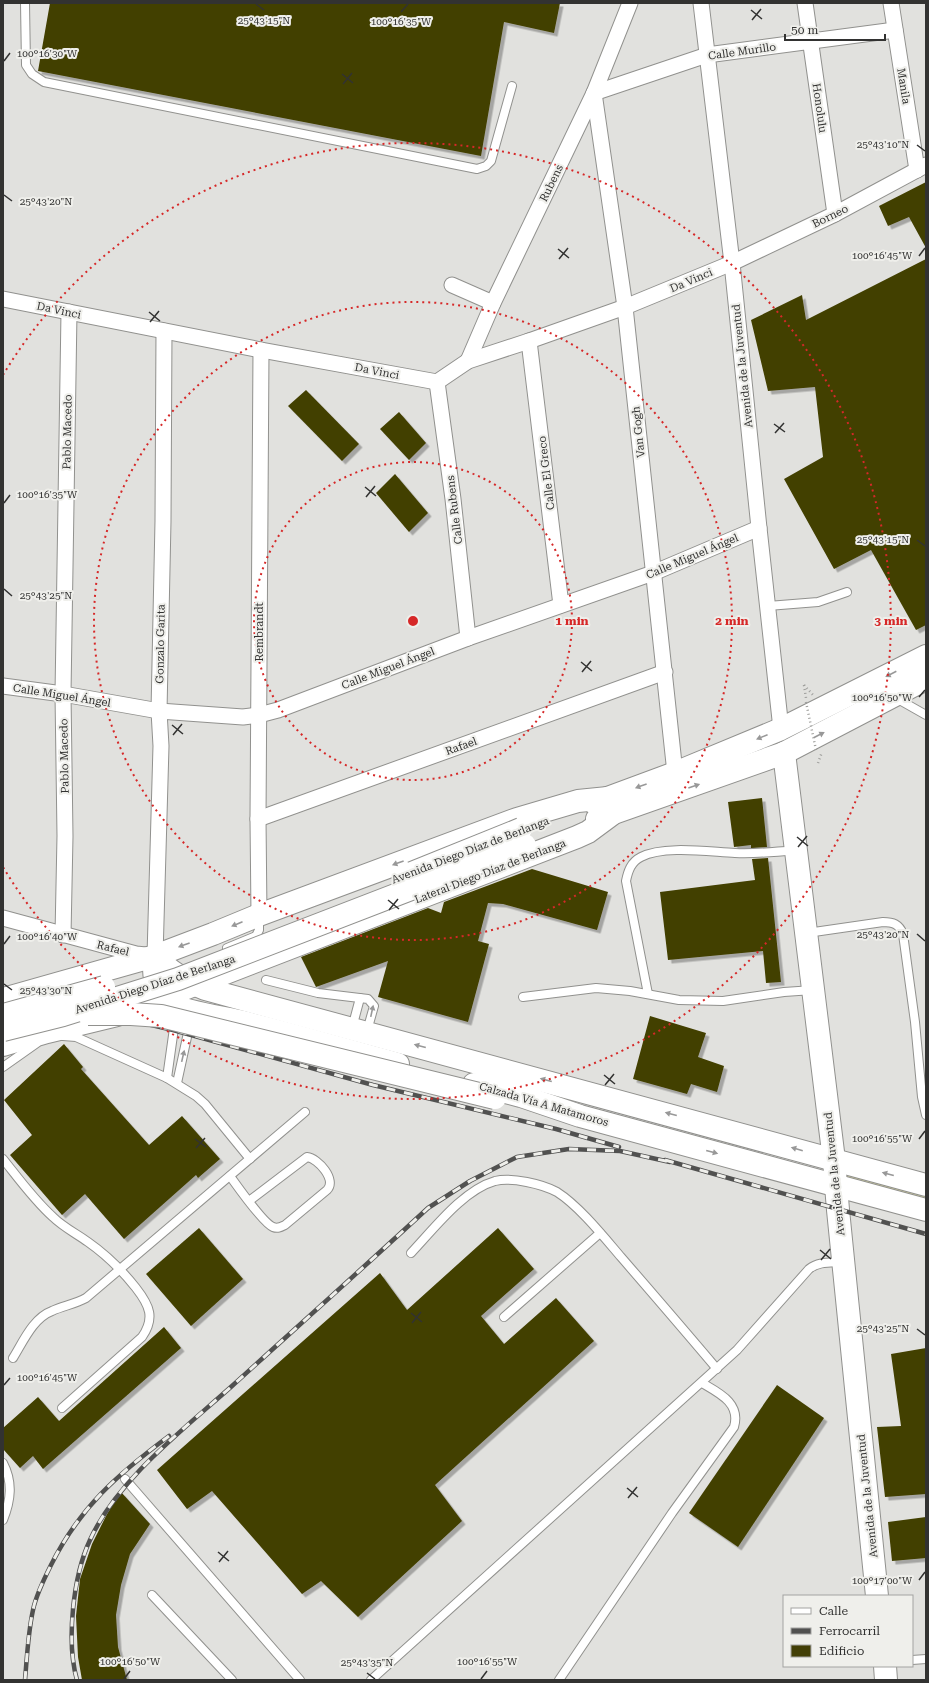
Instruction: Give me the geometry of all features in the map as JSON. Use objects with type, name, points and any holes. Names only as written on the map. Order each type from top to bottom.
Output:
[{"type":"street","name":"Rubens","points":[[468,361],[493,303],[594,93],[630,3]]},
{"type":"street","name":"Avenida de la Juventud","points":[[701,3],[732,262],[758,528],[781,729]]},
{"type":"street","name":"Honolulu","points":[[805,3],[835,214]]},
{"type":"street","name":"Manila","points":[[891,3],[921,168]]},
{"type":"street","name":"Calle Murillo","points":[[594,93],[707,55],[895,30]]},
{"type":"street","name":"Van Gogh","points":[[594,93],[625,307],[675,773]]},
{"type":"street","name":"Borneo","points":[[732,262],[835,214],[921,168]]},
{"type":"street","name":"Da Vinci","points":[[3,298],[260,350],[437,382],[468,361],[625,307],[732,262]]},
{"type":"street","points":[[452,284],[493,303]]},
{"type":"street","name":"Pablo Macedo","points":[[63,935],[65,836],[62,694],[69,312]]},
{"type":"street","name":"Gonzalo Garita","points":[[160,962],[161,746],[159,711],[163,521],[164,331]]},
{"type":"street","name":"Calle El Greco","points":[[529,341],[561,605]]},
{"type":"street","name":"Rembrandt","points":[[259,914],[260,350]]},
{"type":"street","name":"Calle Rubens","points":[[437,382],[453,498],[468,638]]},
{"type":"street","name":"Calle Miguel Ángel","points":[[3,686],[62,694],[159,711],[236,717],[259,715],[278,710],[468,638],[653,573],[758,528]]},
{"type":"street","name":"Avenida Diego Díaz de Berlanga","points":[[609,806],[675,773],[781,729],[926,656]]},
{"type":"street","name":"Rafael","points":[[258,819],[665,672]]},
{"type":"street","name":"Avenida Diego Díaz de Berlanga","points":[[3,1014],[121,983],[173,966],[340,902],[609,806],[784,753],[926,679]]},
{"type":"street","name":"Avenida de la Juventud","points":[[784,753],[834,1160],[877,1595]]},
{"type":"street","points":[[231,971],[219,964],[211,954],[210,946],[220,941],[259,914],[517,819],[578,801],[609,806]]},
{"type":"street","name":"Lateral Diego Díaz de Berlanga","points":[[3,1045],[47,1032],[116,1015],[172,1009],[195,984],[588,832],[609,806]]},
{"type":"street","name":"Avenida Diego Díaz de Berlanga","points":[[3,1030],[63,1015],[208,968],[523,837]]},
{"type":"street","name":"Rafael","points":[[3,918],[136,954],[160,962]]},
{"type":"street","points":[[172,1009],[155,979],[153,965],[220,941]]},
{"type":"street","points":[[3,999],[38,998],[97,972],[160,962]]},
{"type":"street","name":"Calzada Vía A Matamoros","points":[[160,962],[205,989],[744,1134],[926,1185]]},
{"type":"street","points":[[97,972],[103,992],[116,1015]]},
{"type":"street","name":"Calzada Vía A Matamoros","points":[[172,1009],[242,1022],[521,1096],[580,1116],[926,1210]]},
{"type":"street","points":[[63,1015],[131,1014],[161,1016],[555,1114],[580,1116]]},
{"type":"street","points":[[740,1160],[747,1151],[744,1134]]},
{"type":"street","points":[[885,1667],[886,1680]]},
{"type":"lane","points":[[25,3],[26,65],[32,74],[44,82],[477,169],[486,166],[491,161],[512,86]]},
{"type":"lane","points":[[768,606],[818,602],[847,592]]},
{"type":"lane","points":[[894,696],[926,715]]},
{"type":"lane","points":[[648,994],[626,882],[628,870],[634,862],[642,856],[655,852],[707,850],[753,853],[796,850]]},
{"type":"lane","points":[[806,933],[883,922],[892,922],[901,929],[903,934],[911,993],[922,1097],[926,1115]]},
{"type":"lane","points":[[266,980],[318,993],[360,998],[371,1001],[374,1006],[359,1030]]},
{"type":"lane","points":[[523,997],[596,988],[648,994],[679,1000],[723,1000],[784,992],[814,990]]},
{"type":"lane","points":[[3,1018],[38,998],[81,995]]},
{"type":"lane","points":[[38,998],[47,1032]]},
{"type":"lane","points":[[359,1030],[360,998]]},
{"type":"lane","points":[[172,1009],[189,1028],[212,1033],[228,1029],[242,1022],[248,1000]]},
{"type":"lane","points":[[167,1078],[172,1009]]},
{"type":"lane","points":[[177,1083],[189,1028]]},
{"type":"lane","points":[[3,1067],[45,1038],[66,1036],[85,1041],[177,1083],[205,1104],[250,1158]]},
{"type":"lane","points":[[13,1358],[41,1317],[51,1311],[71,1306],[86,1298],[305,1112]]},
{"type":"lane","points":[[230,1176],[250,1201],[270,1225],[275,1228],[280,1228],[327,1190],[331,1183],[330,1179],[316,1160],[307,1157],[250,1201]]},
{"type":"lane","points":[[3,1159],[53,1218],[90,1243],[121,1268],[145,1299],[149,1311],[150,1321],[148,1329],[135,1344],[62,1408]]},
{"type":"lane","points":[[411,1253],[452,1211],[475,1191],[496,1181],[510,1180],[536,1184],[557,1192],[575,1207],[600,1233],[717,1369]]},
{"type":"lane","points":[[504,1317],[600,1233]]},
{"type":"lane","points":[[371,1680],[742,1346],[809,1268],[815,1264],[844,1262]]},
{"type":"lane","points":[[559,1680],[672,1512],[734,1427],[736,1413],[731,1404],[723,1396],[702,1383]]},
{"type":"lane","points":[[3,1463],[10,1483],[11,1494],[3,1520]]},
{"type":"lane","points":[[125,1479],[300,1680]]},
{"type":"lane","points":[[152,1595],[232,1680]]},
{"type":"lane","points":[[913,1660],[926,1658]]},
{"type":"path","points":[[804,685],[816,750]]},
{"type":"shaded area","points":[[846,1169],[926,1190],[926,1203],[845,1181]]},
{"type":"building","points":[[50,3],[560,3],[554,33],[504,22],[481,156],[38,71]]},
{"type":"building","points":[[926,182],[926,248],[909,217],[888,226],[879,206]]},
{"type":"building","points":[[926,259],[926,625],[916,630],[871,550],[834,569],[784,479],[823,457],[815,387],[768,391],[751,320],[802,295],[806,320]]},
{"type":"building","points":[[306,390],[359,444],[342,461],[288,406]]},
{"type":"building","points":[[399,412],[426,443],[409,460],[380,429]]},
{"type":"building","points":[[395,474],[428,513],[409,532],[376,493]]},
{"type":"building","points":[[762,798],[767,847],[751,848],[751,845],[734,847],[728,802]]},
{"type":"building","points":[[768,858],[781,982],[766,983],[763,951],[668,960],[660,892],[755,880],[752,859]]},
{"type":"building","points":[[532,869],[608,892],[597,930],[503,904],[488,903],[478,941],[489,944],[468,1022],[378,997],[388,961],[316,987],[301,957],[428,908],[441,913],[444,902]]},
{"type":"building","points":[[650,1016],[706,1033],[698,1057],[724,1066],[717,1092],[691,1084],[687,1094],[633,1079]]},
{"type":"building","points":[[64,1044],[83,1067],[81,1069],[149,1145],[182,1116],[220,1159],[198,1178],[196,1175],[124,1239],[85,1194],[62,1215],[10,1155],[32,1135],[4,1100]]},
{"type":"building","points":[[199,1228],[243,1279],[191,1326],[146,1274]]},
{"type":"building","points":[[498,1228],[534,1269],[481,1316],[504,1344],[556,1298],[594,1341],[435,1485],[462,1521],[358,1617],[321,1581],[302,1594],[212,1491],[187,1509],[157,1470],[380,1273],[407,1310]]},
{"type":"building","points":[[164,1327],[181,1348],[43,1469],[33,1456],[20,1468],[3,1449],[3,1428],[38,1397],[59,1421]]},
{"type":"building","points":[[926,1348],[926,1494],[885,1497],[877,1427],[901,1426],[891,1354]]},
{"type":"building","points":[[777,1385],[824,1418],[738,1547],[689,1513]]},
{"type":"building","points":[[121,1492],[150,1524],[130,1554],[121,1585],[116,1615],[118,1647],[127,1680],[82,1680],[78,1657],[76,1616],[80,1579],[92,1544],[107,1514]]},
{"type":"building","points":[[926,1517],[926,1558],[892,1561],[888,1522]]},
{"type":"railway","points":[[108,1015],[173,1030],[373,1085],[556,1129],[619,1147]]},
{"type":"railway","points":[[77,1680],[72,1647],[72,1628],[73,1609],[79,1572],[90,1540],[102,1518],[117,1497],[134,1476],[173,1438],[428,1208],[470,1181],[517,1157],[569,1149],[620,1151],[670,1162]]},
{"type":"railway","points":[[665,1160],[926,1234]]},
{"type":"railway","points":[[25,1680],[31,1619],[34,1604],[43,1581],[62,1544],[74,1526],[102,1493],[133,1464],[169,1436]]}]
